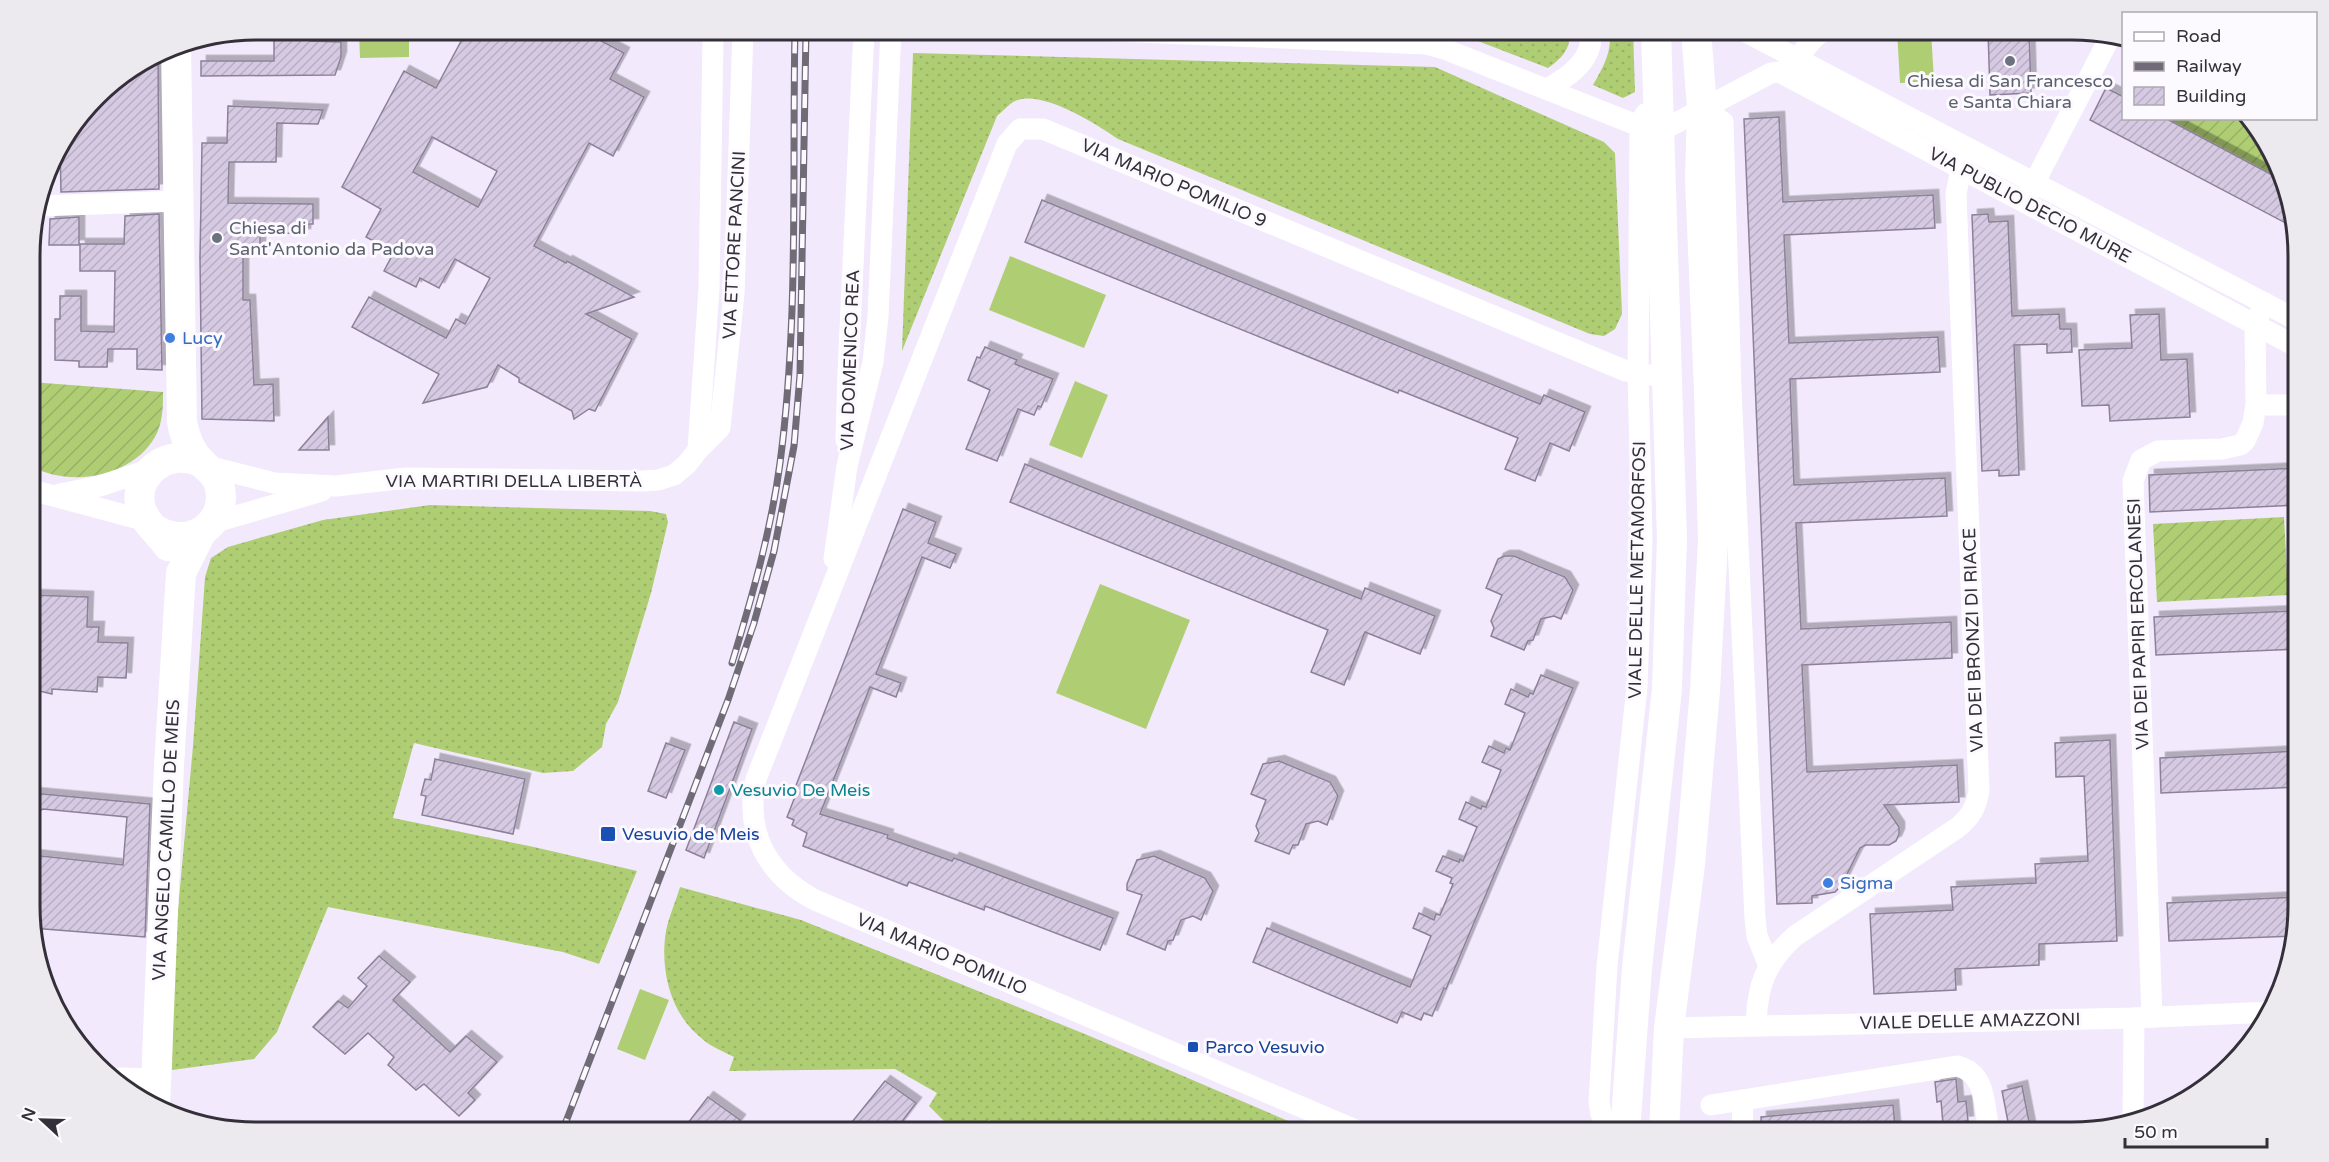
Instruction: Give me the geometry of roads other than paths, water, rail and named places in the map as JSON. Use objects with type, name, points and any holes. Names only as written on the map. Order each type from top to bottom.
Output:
[{"type":"street","name":"VIA ETTORE PANCINI","points":[[693,457],[709,289],[713,40]]},
{"type":"street","name":"VIA ETTORE PANCINI","points":[[693,457],[720,428],[734,294],[743,40]]},
{"type":"street","name":"VIA DOMENICO REA","points":[[847,466],[848,372],[864,40]]},
{"type":"street","name":"VIA DOMENICO REA","points":[[847,466],[873,362],[877,328],[891,40]]},
{"type":"street","points":[[1330,40],[1426,44],[1447,50],[1649,130]]},
{"type":"street","points":[[1547,89],[1568,78],[1585,58],[1590,40]]},
{"type":"street","name":"VIALE DELLE METAMORFOSI","points":[[1605,1122],[1599,1102],[1607,966],[1637,687],[1642,539],[1652,374],[1649,130],[1657,79],[1656,40]]},
{"type":"street","points":[[1664,1122],[1669,1028],[1689,864],[1705,690],[1713,540],[1700,179],[1702,108],[1697,40]]},
{"type":"street","points":[[1762,78],[1768,70],[1771,56],[1765,40]]},
{"type":"street","name":"VIA PUBLIO DECIO MURE","points":[[1768,40],[1794,68],[1961,169],[2288,342]]},
{"type":"street","points":[[1794,68],[1811,40]]},
{"type":"street","points":[[2025,202],[2107,43]]},
{"type":"street","name":"VIA ANGELO CAMILLO DE MEIS","points":[[176,56],[182,422],[185,438],[216,476],[221,492],[220,508],[181,573]]},
{"type":"street","name":"VIA PUBLIO DECIO MURE","points":[[1649,130],[1702,108],[1771,73],[1794,68],[1971,150],[2288,315]]},
{"type":"street","points":[[1702,108],[1723,122],[1731,389],[1755,918],[1757,936],[1769,966]]},
{"type":"street","name":"VIA MARIO POMILIO 9","points":[[891,438],[1007,144],[1020,129],[1030,127],[1043,129],[1626,371],[1652,374]]},
{"type":"street","name":"VIA DEI BRONZI DI RIACE","points":[[1756,1026],[1757,1004],[1769,966],[1780,950],[1795,936],[1968,820],[1977,801],[1979,791],[1956,194],[1961,169],[1971,150]]},
{"type":"street","points":[[47,206],[179,201]]},
{"type":"street","points":[[2254,324],[2265,303]]},
{"type":"street","name":"VIA DEI PAPIRI ERCOLANESI","points":[[2134,1112],[2143,1018],[2133,481],[2141,460],[2158,451],[2222,449],[2240,446],[2250,434],[2256,405],[2254,324]]},
{"type":"street","name":"VIALE DELLE METAMORFOSI","points":[[1626,1122],[1632,1031],[1667,689],[1672,539],[1652,374]]},
{"type":"street","points":[[2256,405],[2288,405]]},
{"type":"street","name":"VIA ANGELO CAMILLO DE MEIS","points":[[155,1093],[169,766],[181,573],[172,550],[152,526],[141,508],[140,494],[144,480],[157,465],[182,422]]},
{"type":"street","points":[[847,466],[871,459],[891,438]]},
{"type":"street","name":"VIA MARIO POMILIO","points":[[891,438],[756,779],[752,809],[760,844],[769,860],[789,884],[815,900],[1337,1122]]},
{"type":"street","points":[[54,495],[100,486],[179,457],[190,458],[204,464]]},
{"type":"street","name":"VIA MARTIRI DELLA LIBERTÀ","points":[[204,464],[273,483],[336,486],[406,478],[658,480],[674,475],[693,457]]},
{"type":"street","name":"VIA MARIO POMILIO","points":[[818,622],[834,557],[847,466]]},
{"type":"street","name":"VIA MARTIRI DELLA LIBERTÀ","points":[[206,528],[336,486]]},
{"type":"street","points":[[40,492],[152,526],[179,538],[206,528]]},
{"type":"street","name":"VIALE DELLE AMAZZONI","points":[[1669,1028],[2143,1018],[2260,1013]]},
{"type":"street","points":[[1632,1031],[1669,1028]]},
{"type":"street","points":[[1711,1105],[1957,1066],[1966,1068],[1979,1080],[1987,1122]]},
{"type":"street","points":[[139,1086],[155,1093]]},
{"type":"street","points":[[1742,1122],[1743,1100]]},
{"type":"railway","points":[[732,663],[754,589],[772,514],[786,409],[794,247],[795,40]]},
{"type":"railway","points":[[566,1122],[728,700],[754,623],[774,551],[794,446],[800,375],[806,40]]},
{"type":"place","name":"Chiesa di San Francesco e Santa Chiara","points":[[2010,61]]},
{"type":"place","name":"Chiesa di Sant'Antonio da Padova","points":[[217,238]]},
{"type":"place","name":"Lucy","points":[[170,338]]},
{"type":"place","name":"Vesuvio De Meis","points":[[719,790]]},
{"type":"place","name":"Vesuvio de Meis","points":[[608,834]]},
{"type":"place","name":"Sigma","points":[[1828,883]]},
{"type":"place","name":"Parco Vesuvio","points":[[1193,1047]]}]
